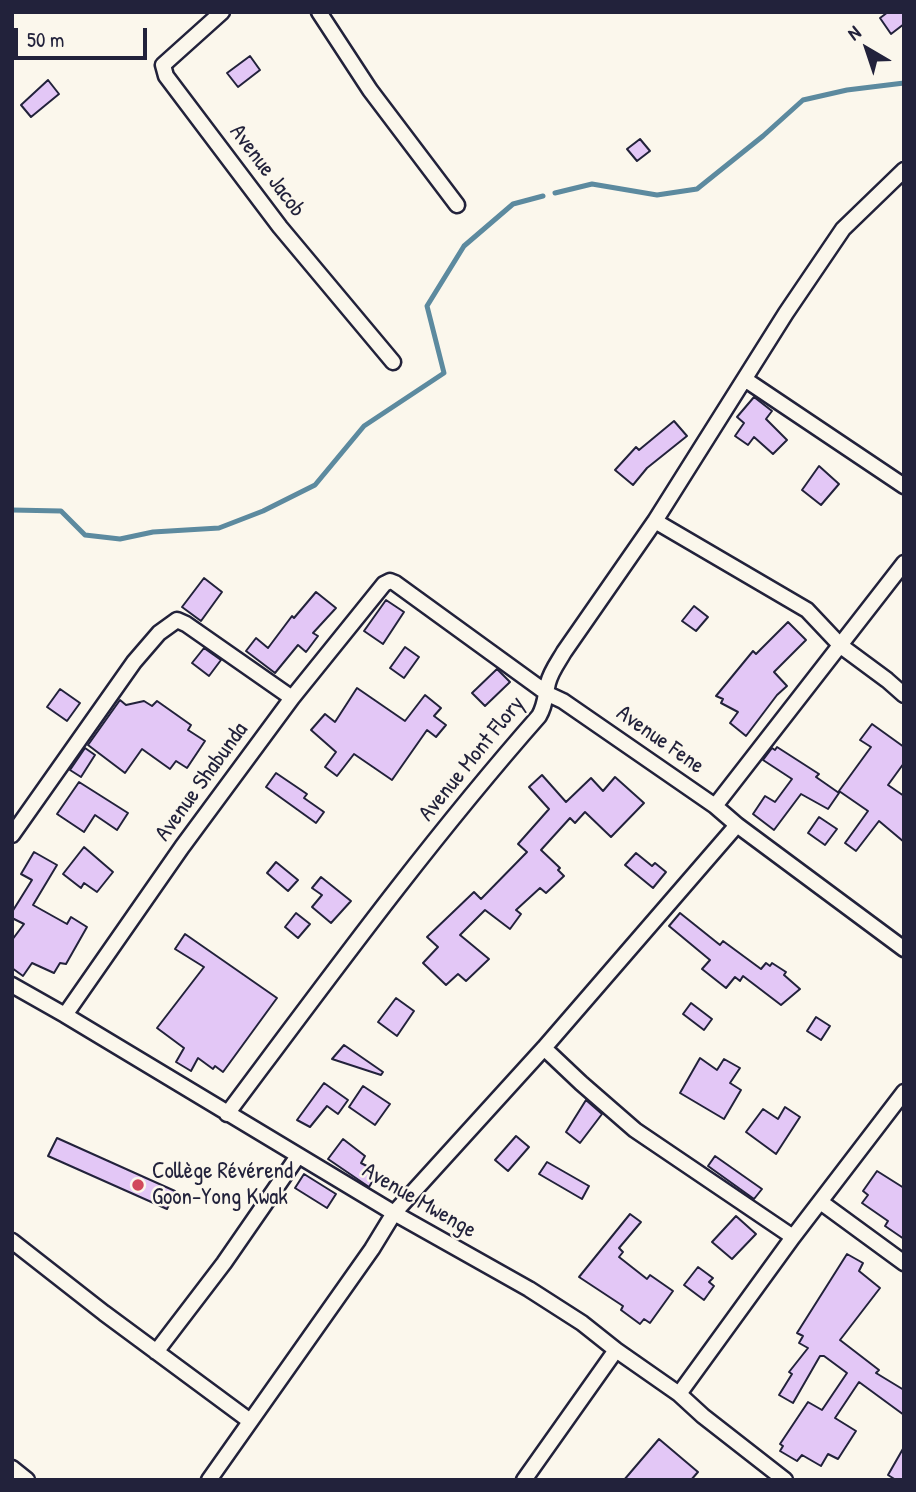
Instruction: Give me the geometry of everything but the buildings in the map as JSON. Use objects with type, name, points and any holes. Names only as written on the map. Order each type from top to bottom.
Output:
[{"type":"street","name":"Avenue Jacob","points":[[222,12],[169,58],[163,65],[166,76],[281,227],[393,362]]},
{"type":"street","points":[[319,12],[370,90],[457,205]]},
{"type":"street","name":"Avenue Mont Flory","points":[[228,1114],[377,914],[491,770],[539,716],[545,706],[552,672],[564,652],[655,521],[786,313],[843,229],[904,170]]},
{"type":"street","points":[[746,380],[904,486]]},
{"type":"street","points":[[655,521],[807,610],[841,646],[904,695]]},
{"type":"street","points":[[715,806],[904,563]]},
{"type":"street","name":"Avenue Fene","points":[[384,583],[395,583],[548,694],[563,701],[715,806],[904,949]]},
{"type":"street","name":"Avenue Shabunda","points":[[65,1015],[292,698],[384,583]]},
{"type":"street","points":[[12,835],[134,662],[159,634],[177,620],[187,624],[292,698]]},
{"type":"street","points":[[209,1480],[372,1249],[394,1213],[544,1048],[737,825]]},
{"type":"street","name":"Avenue Mwenge","points":[[12,985],[394,1213],[529,1289],[582,1323],[679,1394],[785,1480]]},
{"type":"street","points":[[544,1048],[635,1130],[793,1237]]},
{"type":"street","points":[[679,1394],[793,1237],[822,1203],[904,1092]]},
{"type":"street","points":[[156,1352],[298,1156]]},
{"type":"street","points":[[822,1203],[904,1263]]},
{"type":"street","points":[[12,1241],[250,1421]]},
{"type":"street","points":[[524,1480],[616,1350]]},
{"type":"street","points":[[12,1468],[27,1480]]},
{"type":"waterway","points":[[555,193],[592,184],[657,195],[697,189],[803,100],[847,90],[904,83]]},
{"type":"waterway","points":[[12,510],[61,511],[85,535],[120,539],[153,532],[219,528],[263,511],[315,485],[364,426],[444,373],[427,306],[464,246],[513,204],[543,196]]},
{"type":"place","name":"Collège Révérend Goon-Yong Kwak","points":[[138,1185]]}]
